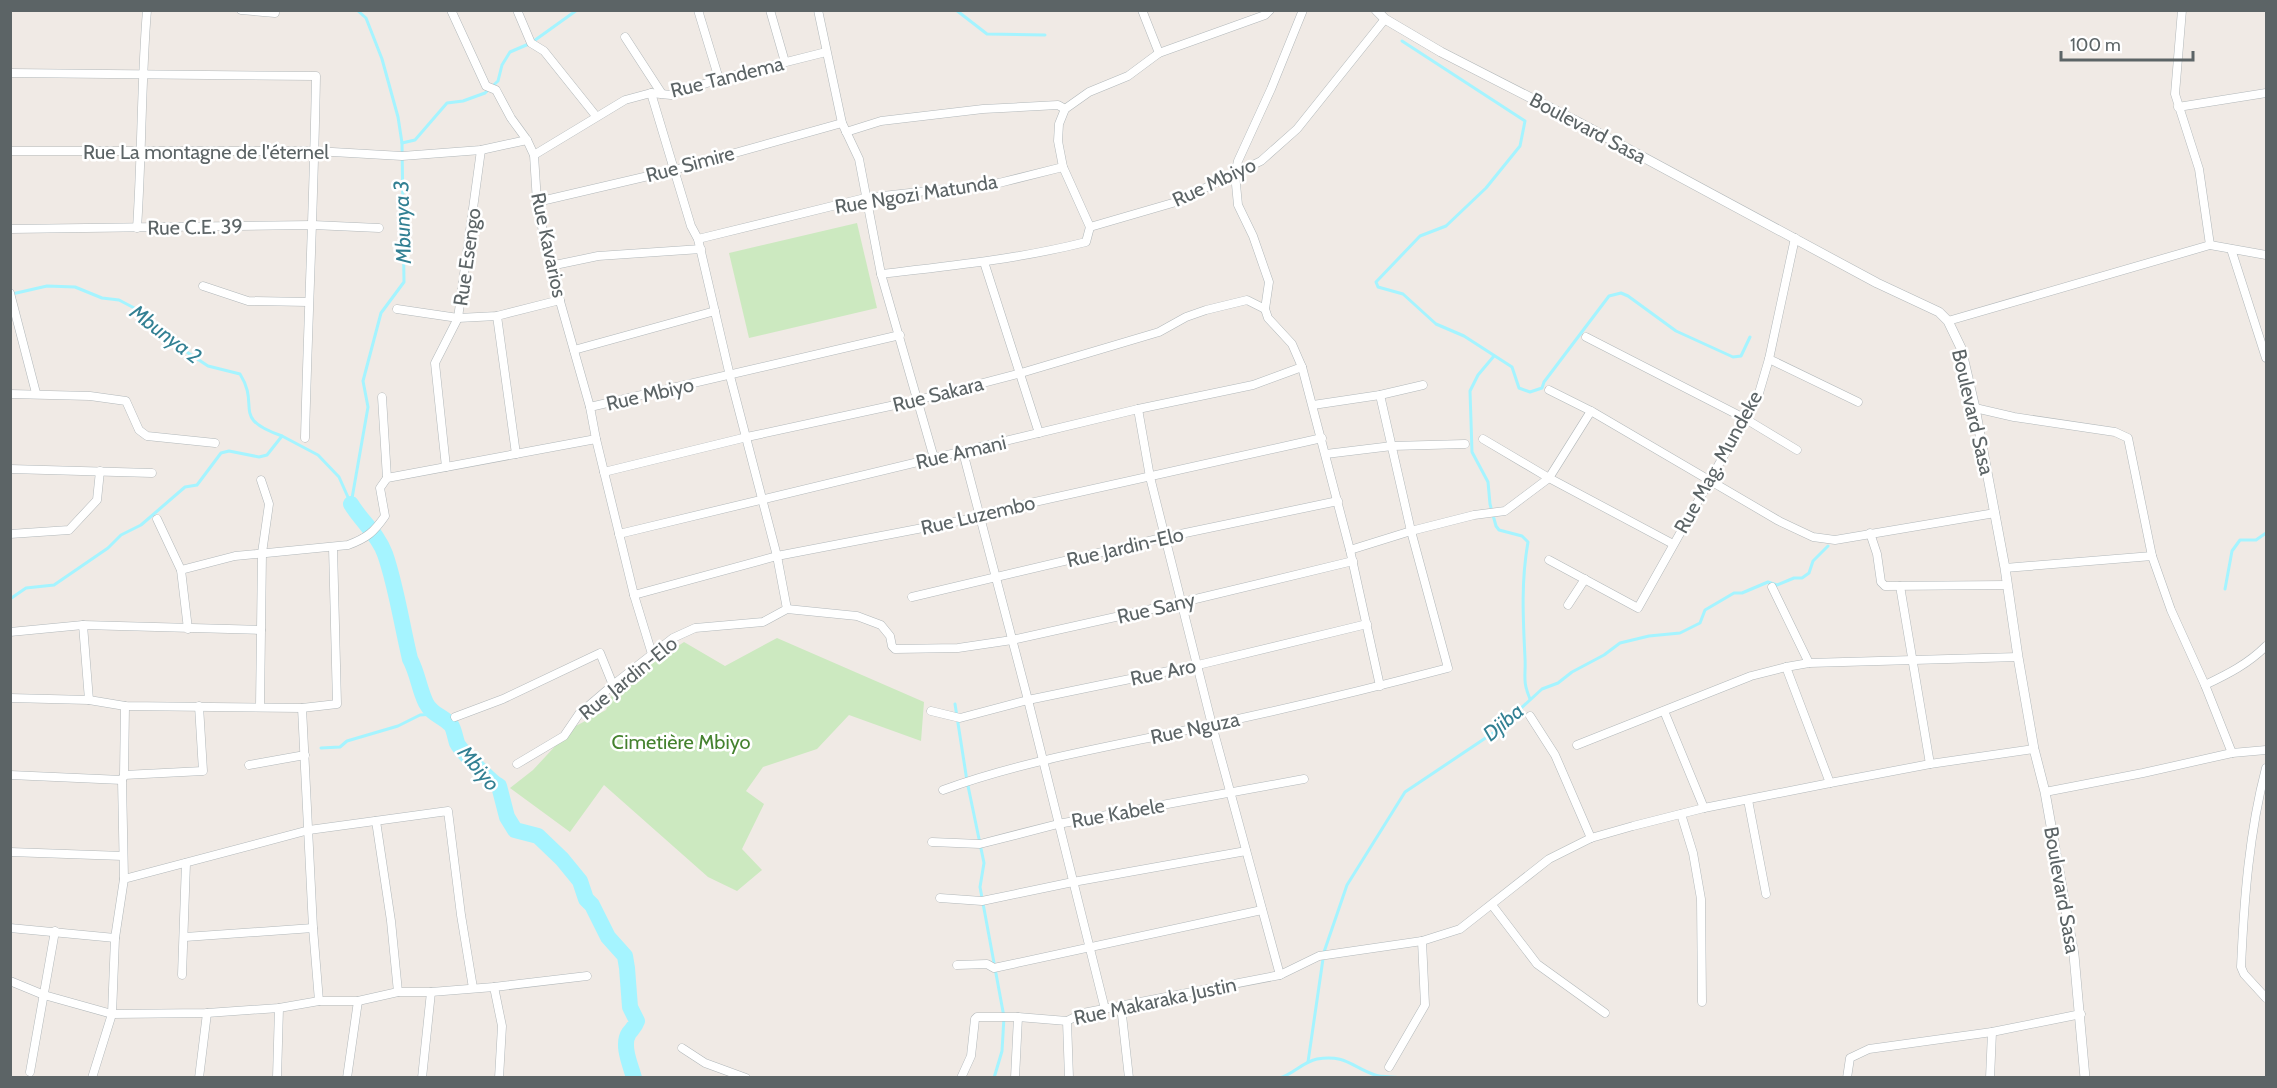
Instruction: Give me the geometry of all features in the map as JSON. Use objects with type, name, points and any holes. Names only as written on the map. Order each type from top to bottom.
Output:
[{"type":"street","points":[[137,228],[142,152],[142,74],[147,10]]},
{"type":"street","points":[[241,10],[275,13]]},
{"type":"street","name":"Rue Kavarios","points":[[451,10],[486,86],[496,90],[534,155],[537,202],[550,266],[590,407]]},
{"type":"street","points":[[517,10],[531,43],[544,51],[596,116]]},
{"type":"street","points":[[698,10],[719,80]]},
{"type":"street","points":[[770,10],[785,62]]},
{"type":"street","points":[[818,10],[842,123],[859,159],[881,274],[934,458]]},
{"type":"street","points":[[1142,10],[1159,53]]},
{"type":"street","points":[[1090,227],[1064,167],[1058,141],[1059,124],[1065,109],[1089,92],[1128,76],[1159,53],[1265,15],[1270,10]]},
{"type":"street","points":[[1303,10],[1248,143],[1238,160],[1235,174],[1238,205],[1253,236],[1269,282],[1265,309],[1268,318],[1292,344],[1302,367],[1353,561],[1380,686]]},
{"type":"street","name":"Boulevard Sasa","points":[[1376,10],[1384,19],[1441,52],[1578,122],[1878,283],[1939,312],[1948,321],[1960,348],[1976,408],[2005,568],[2034,749],[2045,792],[2074,955],[2085,1077]]},
{"type":"street","points":[[2182,10],[2175,94],[2199,170],[2210,245]]},
{"type":"street","name":"Rue Mbiyo","points":[[881,274],[984,262],[1086,242],[1090,227],[1176,202],[1261,162],[1297,129],[1384,19]]},
{"type":"street","points":[[625,37],[662,94]]},
{"type":"street","name":"Rue Tandema","points":[[534,155],[625,100],[651,93],[671,95],[826,52]]},
{"type":"street","points":[[10,73],[316,76],[305,438]]},
{"type":"street","points":[[651,93],[691,226],[701,249],[730,376],[777,556],[787,609]]},
{"type":"street","points":[[2178,107],[2266,93]]},
{"type":"street","points":[[846,132],[881,121],[982,109],[1058,105],[1065,109]]},
{"type":"street","name":"Rue Simire","points":[[537,202],[674,170],[842,123]]},
{"type":"street","points":[[482,150],[527,140]]},
{"type":"street","name":"Rue La montagne de l'éternel","points":[[10,151],[315,151],[402,156],[482,150]]},
{"type":"street","name":"Rue Esengo","points":[[446,466],[435,363],[458,318],[482,150]]},
{"type":"street","name":"Rue Ngozi Matunda","points":[[698,238],[865,198],[999,183],[1064,167]]},
{"type":"street","name":"Rue C.E. 39","points":[[10,230],[313,225],[379,228]]},
{"type":"street","name":"Rue Mag. Mundeke","points":[[1585,579],[1638,608],[1759,393],[1795,238]]},
{"type":"street","points":[[1948,321],[2210,245],[2266,255]]},
{"type":"street","points":[[550,266],[598,256],[701,249]]},
{"type":"street","points":[[2231,249],[2266,357]]},
{"type":"street","points":[[984,262],[1039,433]]},
{"type":"street","points":[[203,286],[248,301],[308,302]]},
{"type":"street","points":[[10,292],[36,393]]},
{"type":"street","points":[[397,309],[458,318],[497,316],[560,300]]},
{"type":"street","name":"Rue Sakara","points":[[604,472],[747,437],[918,400],[1021,373],[1159,332],[1186,317],[1246,300],[1265,309]]},
{"type":"street","points":[[574,350],[715,311]]},
{"type":"street","points":[[497,316],[516,454]]},
{"type":"street","name":"Rue Mbiyo","points":[[387,478],[596,439],[590,407],[900,335]]},
{"type":"street","points":[[1586,337],[1744,418],[1797,450]]},
{"type":"street","points":[[1768,359],[1858,402]]},
{"type":"street","name":"Rue Amani","points":[[619,534],[1138,409],[1252,385],[1302,367]]},
{"type":"street","points":[[1313,405],[1380,395],[1422,385]]},
{"type":"street","points":[[1550,390],[1591,411],[1779,521],[1813,537],[1835,540],[1995,513]]},
{"type":"street","points":[[10,394],[90,396],[126,401],[139,430],[147,436],[215,443]]},
{"type":"street","points":[[1380,395],[1411,531]]},
{"type":"street","points":[[181,570],[235,555],[348,545],[366,538],[375,531],[385,516],[380,488],[387,478],[382,397]]},
{"type":"street","points":[[1976,408],[2014,417],[2115,432],[2128,438],[2152,556],[2171,610],[2205,685],[2232,753]]},
{"type":"street","points":[[1138,409],[1150,477],[1212,725],[1280,975]]},
{"type":"street","points":[[1350,550],[1474,515],[1505,511],[1549,478],[1591,411]]},
{"type":"street","name":"Rue Luzembo","points":[[634,596],[777,556],[980,517],[990,512],[1322,438]]},
{"type":"street","points":[[596,439],[634,596],[652,654]]},
{"type":"street","points":[[1483,439],[1549,478],[1673,544]]},
{"type":"street","points":[[1326,454],[1392,446],[1465,444]]},
{"type":"street","points":[[963,452],[1028,700],[1104,1009]]},
{"type":"street","points":[[10,469],[152,473]]},
{"type":"street","points":[[10,534],[69,530],[97,500],[100,471]]},
{"type":"street","points":[[260,706],[262,553],[269,504],[261,480]]},
{"type":"street","name":"Rue Jardin-Elo","points":[[912,597],[1166,537],[1338,501]]},
{"type":"street","points":[[157,519],[181,570],[188,629]]},
{"type":"street","name":"Rue Nguza","points":[[943,790],[967,781],[1042,761],[1212,725],[1448,668],[1411,531]]},
{"type":"street","points":[[1869,533],[1877,554],[1881,582],[1885,586],[2007,585]]},
{"type":"street","points":[[10,698],[89,700],[125,706],[302,708],[337,704],[333,547]]},
{"type":"street","points":[[2005,568],[2152,556]]},
{"type":"street","points":[[1549,560],[1585,579],[1568,606]]},
{"type":"street","name":"Rue Sany","points":[[787,609],[857,616],[880,625],[890,636],[895,649],[958,648],[1012,639],[1183,602],[1353,561]]},
{"type":"street","points":[[1900,586],[1929,764]]},
{"type":"street","points":[[1772,587],[1809,663]]},
{"type":"street","name":"Rue Jardin-Elo","points":[[517,764],[564,736],[579,714],[673,638],[695,628],[763,622],[787,609]]},
{"type":"street","name":"Rue Aro","points":[[931,711],[960,718],[1028,700],[1198,665],[1366,624]]},
{"type":"street","points":[[10,632],[83,625],[261,630]]},
{"type":"street","points":[[83,625],[89,700]]},
{"type":"street","points":[[2205,685],[2236,670],[2266,646]]},
{"type":"street","points":[[455,717],[503,699],[600,653],[613,685]]},
{"type":"street","points":[[1577,745],[1750,676],[1786,667],[1809,663],[2018,657]]},
{"type":"street","points":[[1786,667],[1830,783]]},
{"type":"street","points":[[92,1077],[112,1014],[115,938],[124,879],[125,706]]},
{"type":"street","points":[[10,775],[123,778],[203,771],[199,706]]},
{"type":"street","points":[[302,708],[319,1001]]},
{"type":"street","points":[[1664,711],[1704,808]]},
{"type":"street","points":[[1530,716],[1555,755],[1591,838]]},
{"type":"street","points":[[1389,1067],[1425,1005],[1422,941],[1460,929],[1549,859],[1591,838],[1704,808],[1929,764],[2034,749]]},
{"type":"street","points":[[2045,792],[2169,768],[2232,753],[2266,750]]},
{"type":"street","points":[[249,765],[305,755]]},
{"type":"street","points":[[2266,768],[2258,800],[2244,919],[2241,967],[2244,975],[2266,998]]},
{"type":"street","name":"Rue Kabele","points":[[932,842],[980,844],[1058,824],[1304,779]]},
{"type":"street","points":[[1748,800],[1766,894]]},
{"type":"street","points":[[124,879],[309,830],[448,811],[473,988]]},
{"type":"street","points":[[1681,814],[1693,853],[1701,898],[1702,1002]]},
{"type":"street","points":[[376,821],[392,921],[398,992]]},
{"type":"street","points":[[940,898],[982,901],[1072,882],[1246,851]]},
{"type":"street","points":[[10,852],[123,856]]},
{"type":"street","points":[[182,975],[186,863]]},
{"type":"street","points":[[1492,905],[1537,964],[1605,1013]]},
{"type":"street","points":[[957,965],[987,964],[994,968],[1262,910]]},
{"type":"street","points":[[10,928],[115,938]]},
{"type":"street","points":[[185,937],[313,928]]},
{"type":"street","points":[[30,1072],[55,931]]},
{"type":"street","name":"Rue Makaraka Justin","points":[[962,1077],[971,1056],[977,1017],[1018,1017],[1067,1021],[1083,1013],[1280,975],[1319,956],[1422,941]]},
{"type":"street","points":[[10,981],[44,995],[112,1014],[207,1013],[279,1008],[319,1001],[358,1001],[398,992],[494,987],[587,976]]},
{"type":"street","points":[[494,987],[502,1026],[499,1077]]},
{"type":"street","points":[[422,1077],[431,992]]},
{"type":"street","points":[[347,1077],[358,1001]]},
{"type":"street","points":[[1121,1006],[1129,1077]]},
{"type":"street","points":[[277,1077],[279,1008]]},
{"type":"street","points":[[199,1077],[207,1013]]},
{"type":"street","points":[[1847,1077],[1850,1058],[1869,1049],[1992,1032],[2081,1014]]},
{"type":"street","points":[[1015,1077],[1018,1017]]},
{"type":"street","points":[[1067,1021],[1069,1077]]},
{"type":"street","points":[[1990,1077],[1992,1032]]},
{"type":"street","points":[[682,1048],[705,1063],[746,1077]]},
{"type":"green space","points":[[857,223],[877,308],[749,338],[729,253]]},
{"type":"green space","name":"Cimetière Mbiyo","points":[[777,638],[924,702],[921,741],[849,715],[817,749],[763,767],[746,791],[764,804],[742,849],[762,870],[737,891],[708,877],[604,785],[570,832],[510,788],[533,770],[572,728],[606,710],[614,689],[684,642],[725,666]]},
{"type":"waterway","name":"Mbunya 3","points":[[351,504],[368,407],[363,381],[381,313],[404,282],[402,143],[398,117],[382,59],[366,18],[357,10]]},
{"type":"waterway","points":[[402,143],[415,140],[447,103],[463,101],[485,93],[498,81],[502,65],[510,52],[531,43],[577,10]]},
{"type":"waterway","points":[[956,10],[987,34],[1045,35]]},
{"type":"waterway","points":[[1402,41],[1525,121],[1520,146],[1486,188],[1446,226],[1420,236],[1376,282],[1378,287],[1403,294],[1436,324],[1464,336],[1512,367],[1519,388],[1530,392],[1542,388],[1544,382],[1609,296],[1621,293],[1628,296],[1676,331],[1733,357],[1741,356],[1750,337]]},
{"type":"waterway","name":"Mbunya 2","points":[[12,294],[47,286],[75,287],[102,298],[119,300],[140,311],[158,333],[208,366],[240,374],[246,385],[251,417],[266,430],[282,436]]},
{"type":"waterway","name":"Djiba","points":[[1494,356],[1478,375],[1470,391],[1472,452],[1488,482],[1490,504],[1496,526],[1499,530],[1522,536],[1528,542],[1523,585],[1523,614],[1525,682],[1530,699]]},
{"type":"waterway","name":"Mbunya 2","points":[[10,599],[26,588],[54,585],[108,548],[121,535],[141,525],[185,487],[197,485],[221,453],[229,451],[259,457],[267,455],[282,436],[318,455],[339,477],[351,504]]},
{"type":"waterway","name":"Mbiyo","points":[[351,504],[378,540],[385,554],[396,592],[410,659],[426,703],[431,710],[451,725],[460,747],[483,773],[499,786],[507,817],[515,830],[538,836],[562,859],[580,881],[586,899],[592,905],[608,937],[625,956],[630,1007],[637,1021],[626,1043],[627,1056],[634,1078]]},
{"type":"waterway","points":[[2225,589],[2232,551],[2240,540],[2256,540],[2266,533]]},
{"type":"waterway","name":"Djiba","points":[[1308,1062],[1324,952],[1347,885],[1405,792],[1496,731],[1542,689],[1558,683],[1620,643],[1649,636],[1680,633],[1700,623],[1705,610],[1734,593],[1742,593],[1768,582],[1777,585],[1794,578],[1802,578],[1809,573],[1813,561],[1828,546]]},
{"type":"waterway","points":[[955,704],[967,781],[984,863],[980,887],[1004,1017],[1002,1051],[994,1078]]},
{"type":"waterway","points":[[321,748],[340,747],[347,741],[398,726],[420,715],[434,714]]},
{"type":"waterway","points":[[1279,1078],[1312,1061],[1327,1058],[1348,1062],[1378,1076],[1403,1078]]}]
